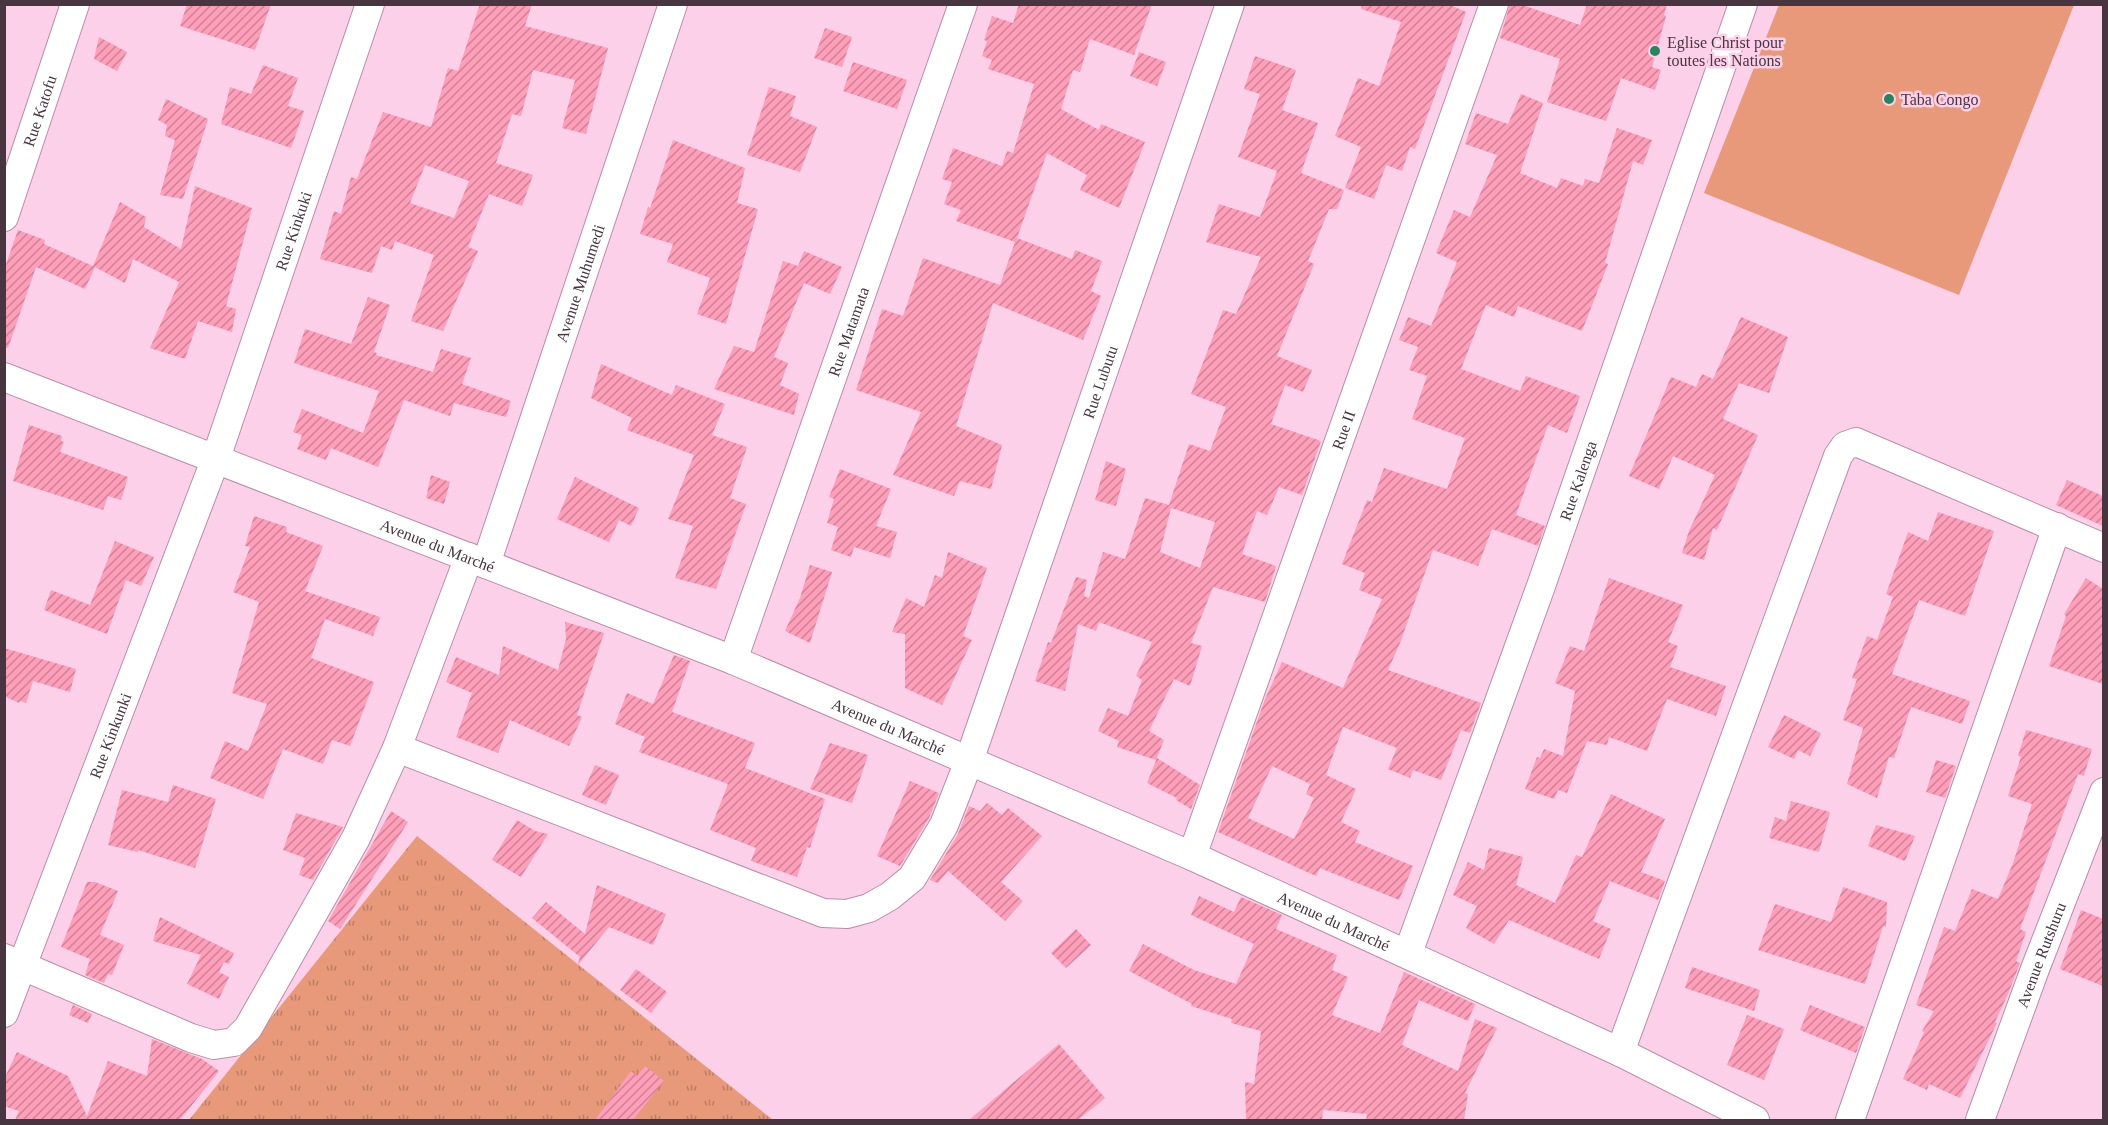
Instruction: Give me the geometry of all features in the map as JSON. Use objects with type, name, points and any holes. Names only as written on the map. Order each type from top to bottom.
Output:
[{"type":"street","name":"Rue Katofu","points":[[4,217],[75,4]]},
{"type":"street","name":"Rue Kinkuki","points":[[216,458],[369,4]]},
{"type":"street","name":"Avenue Muhumedi","points":[[14,961],[214,1046],[234,1042],[248,1028],[356,838],[478,561],[673,4]]},
{"type":"street","name":"Rue Matamata","points":[[733,660],[963,4]]},
{"type":"street","name":"Rue Lubutu","points":[[397,748],[823,913],[847,914],[869,908],[890,896],[912,878],[944,825],[969,761],[1230,4]]},
{"type":"street","name":"Rue II","points":[[1192,856],[1494,4]]},
{"type":"street","name":"Rue Kalenga","points":[[1408,953],[1541,586],[1743,4]]},
{"type":"street","name":"Avenue du Marché","points":[[4,377],[733,660],[1192,856],[1408,953],[1620,1052],[1755,1120]]},
{"type":"street","points":[[1620,1052],[1834,467],[1845,446],[1856,442],[2103,548]]},
{"type":"street","name":"Rue Kinkunki","points":[[4,1013],[14,961],[216,458]]},
{"type":"street","points":[[1850,1120],[2057,527]]},
{"type":"street","name":"Avenue Rutshuru","points":[[1980,1120],[2103,792]]},
{"type":"green space","name":"Taba Congo","points":[[1779,5],[2074,5],[1959,295],[1704,193]]},
{"type":"green space","points":[[417,836],[773,1120],[189,1120]]},
{"type":"building","points":[[187,4],[271,4],[255,50],[180,26]]},
{"type":"building","points":[[480,4],[532,4],[525,26],[608,48],[586,134],[562,128],[575,80],[533,70],[521,116],[512,114],[496,163],[533,175],[522,206],[489,194],[468,247],[478,251],[443,331],[411,321],[434,255],[395,241],[392,250],[381,246],[372,273],[320,259],[334,211],[341,214],[351,177],[357,179],[383,112],[431,127],[448,68],[458,71]],"holes":[[[425,165],[469,181],[454,218],[410,203]]]},
{"type":"building","points":[[1019,4],[1152,4],[1134,55],[1090,39],[1080,72],[1073,70],[1061,109],[1099,130],[1101,124],[1145,142],[1119,208],[1080,190],[1087,175],[1047,153],[1017,238],[1072,259],[1075,250],[1102,261],[1091,291],[1101,296],[1083,340],[993,303],[956,426],[1002,445],[991,489],[960,481],[954,496],[893,475],[921,412],[856,390],[882,309],[903,316],[923,258],[1000,285],[1015,242],[956,221],[961,210],[944,204],[952,182],[942,179],[953,148],[1002,166],[1007,151],[1013,153],[1034,84],[988,69],[992,60],[982,56],[987,41],[984,40],[992,16],[1013,23]]},
{"type":"building","points":[[1362,4],[1448,4],[1466,12],[1415,149],[1410,147],[1402,171],[1386,165],[1374,199],[1345,188],[1361,147],[1335,136],[1358,78],[1379,86],[1401,22],[1361,9]]},
{"type":"building","points":[[1510,4],[1520,4],[1580,25],[1587,4],[1667,4],[1664,15],[1666,16],[1652,67],[1661,70],[1655,90],[1621,78],[1606,121],[1547,102],[1560,59],[1500,38]]},
{"type":"building","points":[[825,28],[852,37],[842,67],[814,58]]},
{"type":"building","points":[[99,37],[127,52],[117,71],[94,59]]},
{"type":"building","points":[[1139,52],[1166,62],[1157,86],[1130,76]]},
{"type":"building","points":[[1255,56],[1296,70],[1282,110],[1318,123],[1301,173],[1344,190],[1337,209],[1329,209],[1308,261],[1314,264],[1277,356],[1312,370],[1303,392],[1285,385],[1271,424],[1321,441],[1302,495],[1279,487],[1267,515],[1257,511],[1242,554],[1276,566],[1265,602],[1213,587],[1191,643],[1202,646],[1190,686],[1174,679],[1149,731],[1164,740],[1156,760],[1117,747],[1119,741],[1098,731],[1108,708],[1128,716],[1142,680],[1136,676],[1152,642],[1099,622],[1096,631],[1078,624],[1065,691],[1035,681],[1048,642],[1051,643],[1076,577],[1087,580],[1084,596],[1089,598],[1103,552],[1125,559],[1145,498],[1169,505],[1189,444],[1210,451],[1226,407],[1191,394],[1223,310],[1236,314],[1261,257],[1206,242],[1219,204],[1260,217],[1277,171],[1238,157],[1260,94],[1244,89]],"holes":[[[1171,508],[1215,522],[1200,568],[1160,552]]]},
{"type":"building","points":[[853,62],[907,80],[897,109],[843,91]]},
{"type":"building","points":[[263,65],[298,78],[288,106],[304,111],[291,148],[221,124],[230,87],[251,94]]},
{"type":"building","points":[[769,87],[796,96],[790,116],[817,127],[800,172],[747,155]]},
{"type":"building","points":[[1521,94],[1543,103],[1520,173],[1557,188],[1561,178],[1583,186],[1585,179],[1599,183],[1617,128],[1652,140],[1643,165],[1633,161],[1605,263],[1608,264],[1582,331],[1518,306],[1514,317],[1486,305],[1461,369],[1520,391],[1526,376],[1580,396],[1567,433],[1548,425],[1516,515],[1545,526],[1538,546],[1492,529],[1478,566],[1433,550],[1388,670],[1481,703],[1470,733],[1461,730],[1441,780],[1413,770],[1410,778],[1388,769],[1397,748],[1343,727],[1326,775],[1356,789],[1341,822],[1360,831],[1355,842],[1413,866],[1399,900],[1320,868],[1316,876],[1218,832],[1265,699],[1282,662],[1343,688],[1382,599],[1359,590],[1365,573],[1342,564],[1367,500],[1372,502],[1384,468],[1447,489],[1465,438],[1412,419],[1427,376],[1409,370],[1418,347],[1399,340],[1408,317],[1431,326],[1457,262],[1436,253],[1454,210],[1470,217],[1497,155],[1465,144],[1476,113],[1508,124]],"holes":[[[1272,766],[1310,784],[1306,794],[1314,798],[1294,839],[1248,818]]]},
{"type":"building","points":[[166,99],[208,119],[183,199],[160,195],[175,140],[165,136],[167,125],[158,120]]},
{"type":"building","points":[[673,140],[745,168],[737,203],[758,209],[726,324],[697,314],[710,278],[667,262],[673,244],[640,234]]},
{"type":"building","points":[[195,186],[252,208],[226,306],[236,309],[232,332],[198,321],[185,359],[150,348],[179,282],[133,259],[125,283],[93,266],[120,202],[146,217],[144,227],[181,249]]},
{"type":"building","points":[[18,230],[45,240],[44,244],[95,267],[85,289],[36,267],[8,348],[4,347],[4,270]]},
{"type":"building","points":[[804,251],[842,267],[830,294],[804,283],[774,357],[788,363],[780,385],[799,394],[794,415],[714,389],[734,346],[754,352],[783,261],[798,266]]},
{"type":"building","points":[[368,297],[390,305],[374,352],[377,353],[376,355],[433,372],[441,349],[471,358],[462,384],[511,401],[506,417],[454,403],[450,416],[404,400],[378,467],[331,448],[326,460],[297,449],[302,435],[293,432],[302,409],[363,433],[379,391],[294,363],[305,329],[351,344]]},
{"type":"building","points":[[1741,317],[1788,337],[1769,393],[1739,383],[1723,419],[1758,435],[1717,530],[1713,528],[1704,560],[1682,553],[1689,531],[1715,475],[1673,456],[1659,489],[1629,476],[1671,377],[1696,387],[1702,374],[1713,379]]},
{"type":"building","points":[[601,364],[672,395],[676,385],[725,404],[712,435],[747,447],[730,498],[746,504],[716,589],[675,578],[693,526],[668,519],[694,455],[627,430],[632,418],[591,398]]},
{"type":"building","points":[[29,425],[62,436],[61,441],[64,442],[60,452],[128,477],[121,500],[108,496],[103,510],[13,481]]},
{"type":"building","points":[[1106,461],[1126,469],[1116,506],[1095,500]]},
{"type":"building","points":[[840,469],[891,489],[876,526],[897,532],[890,558],[854,547],[851,557],[831,550],[838,527],[827,523],[834,499],[829,497]]},
{"type":"building","points":[[431,475],[450,482],[444,504],[426,498]]},
{"type":"building","points":[[575,477],[639,508],[631,526],[619,520],[609,542],[557,519]]},
{"type":"building","points":[[2067,480],[2103,496],[2103,526],[2056,505]]},
{"type":"building","points":[[1938,512],[1994,531],[1965,616],[1919,600],[1892,674],[1970,701],[1962,724],[1911,707],[1894,758],[1889,757],[1877,798],[1847,784],[1863,728],[1843,720],[1857,679],[1852,678],[1867,636],[1877,640],[1893,597],[1886,594],[1908,532],[1928,541]]},
{"type":"building","points":[[254,516],[287,527],[286,532],[323,546],[305,591],[380,617],[373,636],[325,619],[311,658],[374,682],[350,746],[332,740],[323,764],[283,749],[263,799],[210,778],[225,741],[248,751],[267,704],[232,693],[259,602],[233,592],[250,547],[245,546]]},
{"type":"building","points":[[115,541],[154,557],[141,586],[126,580],[107,634],[44,610],[51,590],[90,605]]},
{"type":"building","points":[[948,552],[987,568],[963,636],[972,640],[942,705],[905,688],[905,634],[892,632],[906,598],[924,607],[935,575],[942,578]]},
{"type":"building","points":[[810,565],[832,572],[810,643],[785,631],[800,598]]},
{"type":"building","points":[[1609,578],[1683,605],[1668,642],[1678,646],[1670,667],[1726,686],[1716,716],[1667,699],[1647,751],[1609,737],[1607,745],[1587,741],[1567,793],[1558,790],[1554,799],[1525,789],[1537,757],[1540,758],[1544,749],[1563,756],[1575,691],[1555,683],[1570,646],[1584,651]]},
{"type":"building","points":[[2086,578],[2103,589],[2103,684],[2049,666],[2066,616],[2064,614]]},
{"type":"building","points":[[565,622],[604,633],[577,715],[582,717],[569,746],[510,720],[498,753],[456,737],[472,693],[446,682],[456,657],[499,675],[503,646],[558,670],[566,639]]},
{"type":"building","points":[[4,648],[76,669],[70,692],[33,681],[26,703],[20,701],[19,703],[4,696]]},
{"type":"building","points":[[674,655],[690,661],[672,712],[755,743],[745,768],[825,799],[810,848],[807,847],[797,877],[751,861],[756,848],[710,830],[728,784],[639,752],[645,737],[615,724],[627,693],[653,704]]},
{"type":"building","points":[[1784,715],[1821,733],[1810,756],[1798,750],[1794,759],[1768,747]]},
{"type":"building","points":[[2026,730],[2092,749],[2084,776],[2078,774],[2020,929],[2026,932],[2016,961],[2020,963],[1995,1022],[1997,1023],[1960,1098],[1929,1084],[1927,1090],[1903,1079],[1924,1032],[1922,1031],[1934,1011],[1916,1005],[1944,927],[1955,931],[1972,889],[1998,899],[2013,863],[2032,804],[2008,796],[2021,757],[2018,756]]},
{"type":"building","points":[[830,743],[868,755],[852,803],[810,789]]},
{"type":"building","points":[[1157,758],[1200,785],[1191,809],[1176,800],[1177,798],[1147,783]]},
{"type":"building","points":[[1936,760],[1956,766],[1945,798],[1926,792]]},
{"type":"building","points":[[595,765],[619,775],[606,805],[582,795]]},
{"type":"building","points":[[910,781],[939,793],[929,818],[900,866],[877,856]]},
{"type":"building","points":[[173,785],[216,799],[195,868],[138,850],[138,852],[108,845],[122,790],[168,802]]},
{"type":"building","points":[[1611,794],[1665,819],[1641,872],[1665,881],[1658,900],[1610,881],[1593,921],[1611,929],[1599,959],[1509,920],[1494,944],[1466,928],[1477,906],[1453,895],[1468,862],[1484,870],[1489,848],[1523,857],[1516,885],[1555,903],[1576,855],[1582,857]]},
{"type":"building","points":[[1791,801],[1830,812],[1819,852],[1769,838],[1775,817],[1786,821]]},
{"type":"building","points":[[987,803],[1002,815],[1008,808],[1042,836],[1001,882],[1023,901],[1005,921],[948,871],[938,883],[930,880],[958,834],[969,806],[980,811]]},
{"type":"building","points":[[391,811],[408,822],[340,929],[328,921]]},
{"type":"building","points":[[296,813],[343,827],[313,880],[299,875],[305,858],[283,850]]},
{"type":"building","points":[[517,820],[535,831],[548,834],[521,877],[492,860]]},
{"type":"building","points":[[1876,825],[1915,836],[1905,861],[1868,846]]},
{"type":"building","points":[[87,882],[95,882],[118,891],[100,935],[124,945],[112,975],[108,974],[104,983],[85,975],[90,959],[61,947]]},
{"type":"building","points":[[597,885],[666,914],[653,945],[609,927],[577,966],[580,957],[532,918],[546,902],[585,934]]},
{"type":"building","points":[[1843,887],[1887,902],[1886,927],[1883,926],[1865,984],[1758,950],[1775,904],[1831,922]]},
{"type":"building","points":[[1199,896],[1234,912],[1241,897],[1282,915],[1276,929],[1337,955],[1332,970],[1348,977],[1332,1015],[1380,1033],[1404,972],[1475,1004],[1468,1021],[1419,1000],[1402,1045],[1458,1071],[1475,1019],[1497,1028],[1465,1093],[1468,1094],[1464,1120],[1366,1120],[1367,1114],[1323,1110],[1322,1120],[1246,1120],[1245,1082],[1254,1084],[1261,1031],[1231,1023],[1232,1019],[1191,1006],[1192,1004],[1129,971],[1143,944],[1194,970],[1236,984],[1254,944],[1191,915]]},
{"type":"building","points":[[2081,910],[2103,919],[2103,986],[2060,969]]},
{"type":"building","points":[[160,917],[234,953],[229,964],[224,962],[219,972],[229,977],[219,999],[187,984],[201,955],[153,941]]},
{"type":"building","points":[[1076,929],[1091,945],[1066,968],[1051,953]]},
{"type":"building","points":[[1692,967],[1760,990],[1754,1011],[1685,988]]},
{"type":"building","points":[[636,969],[667,992],[651,1013],[620,990]]},
{"type":"building","points":[[73,1005],[92,1014],[88,1023],[69,1015]]},
{"type":"building","points":[[1810,1005],[1865,1027],[1856,1053],[1800,1030]]},
{"type":"building","points":[[1747,1015],[1784,1029],[1764,1080],[1727,1065]]},
{"type":"building","points":[[152,1039],[202,1059],[219,1071],[180,1120],[15,1120],[19,1111],[4,1106],[4,1079],[17,1052],[68,1076],[87,1116],[108,1061],[147,1076]]},
{"type":"building","points":[[1059,1044],[1105,1098],[1078,1120],[969,1120]]},
{"type":"building","points":[[645,1066],[664,1081],[633,1120],[595,1120],[631,1071],[637,1076]]},
{"type":"place","name":"Eglise Christ pour toutes les Nations","points":[[1655,51]]},
{"type":"place","name":"Taba Congo","points":[[1889,99]]}]
